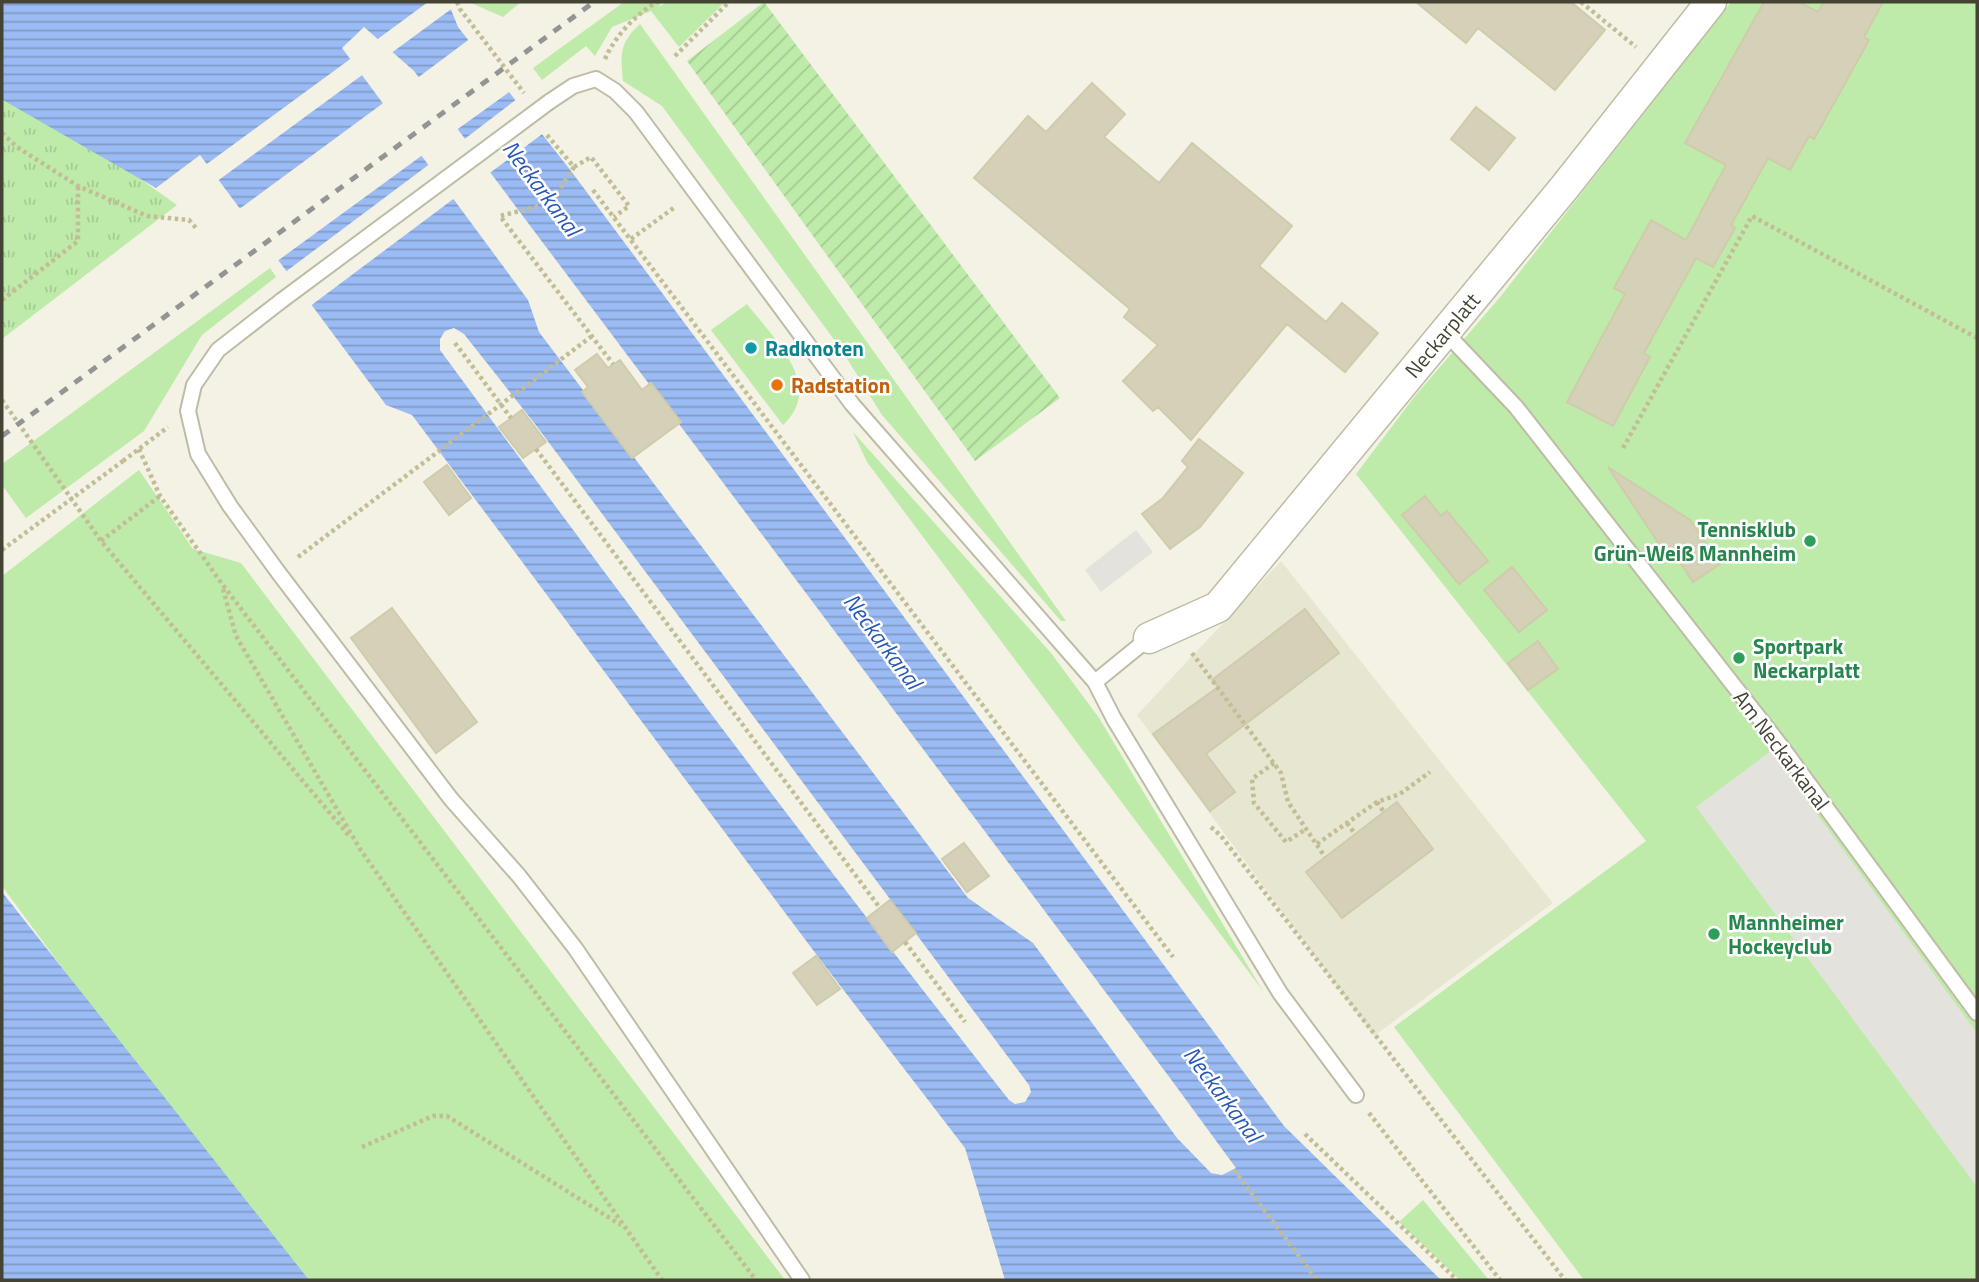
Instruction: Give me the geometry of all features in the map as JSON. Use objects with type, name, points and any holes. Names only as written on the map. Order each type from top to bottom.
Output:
[{"type":"street","name":"Neckarplatt","points":[[1161,632],[1218,607],[1661,67],[1709,3]]},
{"type":"lane","points":[[802,1280],[575,948],[519,876],[451,799],[230,506],[198,454],[188,411],[194,385],[218,350],[573,86],[596,79],[615,91],[636,112],[852,404],[1095,682],[1114,719],[1280,993],[1356,1095]]},
{"type":"lane","name":"Am Neckarkanal","points":[[1445,332],[1516,407],[1781,746],[1977,1013]]},
{"type":"lane","points":[[1095,682],[1161,632]]},
{"type":"path","points":[[457,2],[532,103]]},
{"type":"path","points":[[596,79],[611,45],[641,13],[657,2]]},
{"type":"path","points":[[675,56],[729,2]]},
{"type":"path","points":[[1581,2],[1661,67]]},
{"type":"path","points":[[553,130],[547,135],[574,167]]},
{"type":"path","points":[[2,133],[17,148],[78,186],[148,216],[190,220],[196,228]]},
{"type":"path","points":[[613,364],[500,216],[551,203],[574,167],[591,157],[629,206],[614,217]]},
{"type":"path","points":[[2,300],[78,241],[78,186]]},
{"type":"path","points":[[593,190],[1173,957]]},
{"type":"path","points":[[631,239],[696,192]]},
{"type":"path","points":[[1623,448],[1752,216],[1977,338]]},
{"type":"path","points":[[278,572],[592,336]]},
{"type":"path","points":[[455,343],[511,418]]},
{"type":"path","points":[[2,400],[101,541],[360,849]]},
{"type":"path","points":[[2,550],[188,411]]},
{"type":"path","points":[[139,449],[160,496],[222,584],[756,1280]]},
{"type":"path","points":[[536,449],[880,908]]},
{"type":"path","points":[[101,541],[160,496]]},
{"type":"path","points":[[222,584],[236,636],[360,849],[662,1280]]},
{"type":"path","points":[[1161,632],[1274,763],[1281,773],[1288,802],[1325,857]]},
{"type":"path","points":[[1274,763],[1252,779],[1254,803],[1286,842],[1306,829]]},
{"type":"path","points":[[1317,844],[1377,802],[1400,794],[1430,772]]},
{"type":"path","points":[[1377,802],[1384,812]]},
{"type":"path","points":[[1201,818],[1229,847],[1565,1280]]},
{"type":"path","points":[[1347,823],[1355,834]]},
{"type":"path","points":[[905,942],[965,1022]]},
{"type":"path","points":[[1356,1095],[1500,1280]]},
{"type":"path","points":[[362,1146],[433,1116],[447,1116],[625,1227]]},
{"type":"path","points":[[1305,1135],[1457,1280]]},
{"type":"path","points":[[1234,1170],[1317,1280]]},
{"type":"shaded area","points":[[1136,530],[1153,552],[1101,592],[1085,570]]},
{"type":"shaded area","points":[[1281,561],[1553,903],[1374,1036],[1137,715]]},
{"type":"shaded area","points":[[1771,751],[1977,1033],[1977,1187],[1696,807]]},
{"type":"green space","points":[[472,2],[521,2],[503,17]]},
{"type":"green space","points":[[624,2],[663,2],[658,7],[668,2],[725,2],[679,47],[651,11],[612,27],[595,56],[586,46],[542,80],[533,68]]},
{"type":"green space","points":[[764,2],[1060,398],[975,461],[687,61]]},
{"type":"green space","name":"Sportpark Neckarplatt","points":[[1731,2],[1977,2],[1977,1280],[1584,1280],[1394,1027],[1646,841],[1356,474],[1415,396],[1501,296]]},
{"type":"green space","points":[[640,24],[1066,621],[1061,621],[882,415],[841,349],[662,106],[623,81],[623,49],[628,37]]},
{"type":"green space","points":[[2,59],[37,106],[177,205],[2,339]]},
{"type":"green space","points":[[270,268],[276,277],[202,335],[144,431],[26,518],[2,485],[2,464]]},
{"type":"green space","points":[[747,304],[781,346],[797,378],[799,394],[795,410],[783,425],[711,330]]},
{"type":"green space","points":[[853,432],[1051,653],[1099,718],[1263,991],[867,462]]},
{"type":"green space","points":[[139,470],[193,549],[241,563],[785,1280],[292,1280],[2,886],[2,576]]},
{"type":"green space","points":[[1423,1200],[1489,1280],[1460,1280],[1399,1222]]},
{"type":"water","name":"Neckarkanal","points":[[2,2],[448,2],[458,27],[571,171],[1284,1126],[1441,1280],[1005,1280],[965,1148],[822,962],[412,415],[386,405],[200,155],[156,188],[3,100]],"holes":[[[364,27],[414,71],[1236,1168],[1222,1175],[1211,1173],[1177,1138],[1033,943],[968,898],[539,332],[528,300],[342,48]],[[454,328],[464,334],[535,424],[1029,1085],[1031,1092],[1025,1102],[1015,1104],[1009,1100],[936,1008],[510,445],[440,350],[440,339],[445,331]]]},
{"type":"water","points":[[2,892],[309,1280],[2,1280]]},
{"type":"pier","points":[[428,2],[452,2],[454,7],[390,54],[375,41]]},
{"type":"pier","points":[[471,38],[512,90],[455,131],[416,79]]},
{"type":"pier","points":[[353,57],[365,73],[216,182],[204,166]]},
{"type":"pier","points":[[518,98],[545,132],[487,175],[462,141]]},
{"type":"pier","points":[[386,101],[424,154],[276,262],[238,210]]},
{"type":"pier","points":[[431,163],[456,197],[309,307],[284,273]]},
{"type":"building","points":[[1416,2],[1571,2],[1605,30],[1555,90],[1478,28],[1466,43]]},
{"type":"building","points":[[1764,2],[1799,2],[1818,12],[1824,2],[1883,2],[1864,37],[1869,40],[1814,139],[1809,136],[1790,170],[1768,158],[1731,225],[1735,228],[1713,267],[1696,258],[1644,353],[1650,357],[1613,426],[1567,402],[1625,294],[1614,288],[1651,220],[1686,240],[1726,165],[1685,143]]},
{"type":"building","points":[[1092,83],[1125,114],[1104,137],[1159,183],[1192,143],[1292,226],[1259,266],[1326,322],[1342,303],[1378,333],[1345,372],[1287,324],[1191,440],[1158,407],[1153,411],[1123,381],[1158,345],[1124,317],[1130,309],[974,178],[1028,116],[1046,132]]},
{"type":"building","points":[[1476,107],[1515,138],[1489,170],[1451,139]]},
{"type":"building","points":[[597,354],[608,368],[620,360],[642,390],[651,383],[681,422],[632,458],[582,392],[588,387],[575,370]]},
{"type":"building","points":[[522,410],[546,442],[523,458],[499,427]]},
{"type":"building","points":[[1199,439],[1243,473],[1200,527],[1170,549],[1142,514],[1163,498],[1188,467],[1182,461]]},
{"type":"building","points":[[447,465],[471,498],[449,515],[424,482]]},
{"type":"building","points":[[1608,467],[1690,520],[1720,564],[1693,582],[1675,555],[1669,559]]},
{"type":"building","points":[[1425,496],[1441,516],[1447,511],[1488,561],[1459,584],[1402,515]]},
{"type":"building","points":[[1512,567],[1547,610],[1519,632],[1484,590]]},
{"type":"building","points":[[392,608],[477,722],[436,753],[351,638]]},
{"type":"building","points":[[1305,609],[1339,653],[1206,754],[1235,792],[1210,811],[1153,734],[1218,687],[1212,680]]},
{"type":"building","points":[[1538,641],[1558,669],[1528,690],[1508,663]]},
{"type":"building","points":[[1397,802],[1433,849],[1342,918],[1306,872]]},
{"type":"building","points":[[964,843],[989,876],[967,892],[942,859]]},
{"type":"building","points":[[890,900],[916,933],[892,952],[867,918]]},
{"type":"building","points":[[816,956],[840,989],[817,1005],[793,973]]},
{"type":"railway","points":[[2,436],[594,2]]},
{"type":"place","name":"Radknoten","points":[[751,348]]},
{"type":"place","name":"Radstation","points":[[777,385]]},
{"type":"place","name":"Tennisklub Grün-Weiß Mannheim","points":[[1810,541]]},
{"type":"place","name":"Sportpark Neckarplatt","points":[[1739,658]]},
{"type":"place","name":"Mannheimer Hockeyclub","points":[[1714,934]]}]
